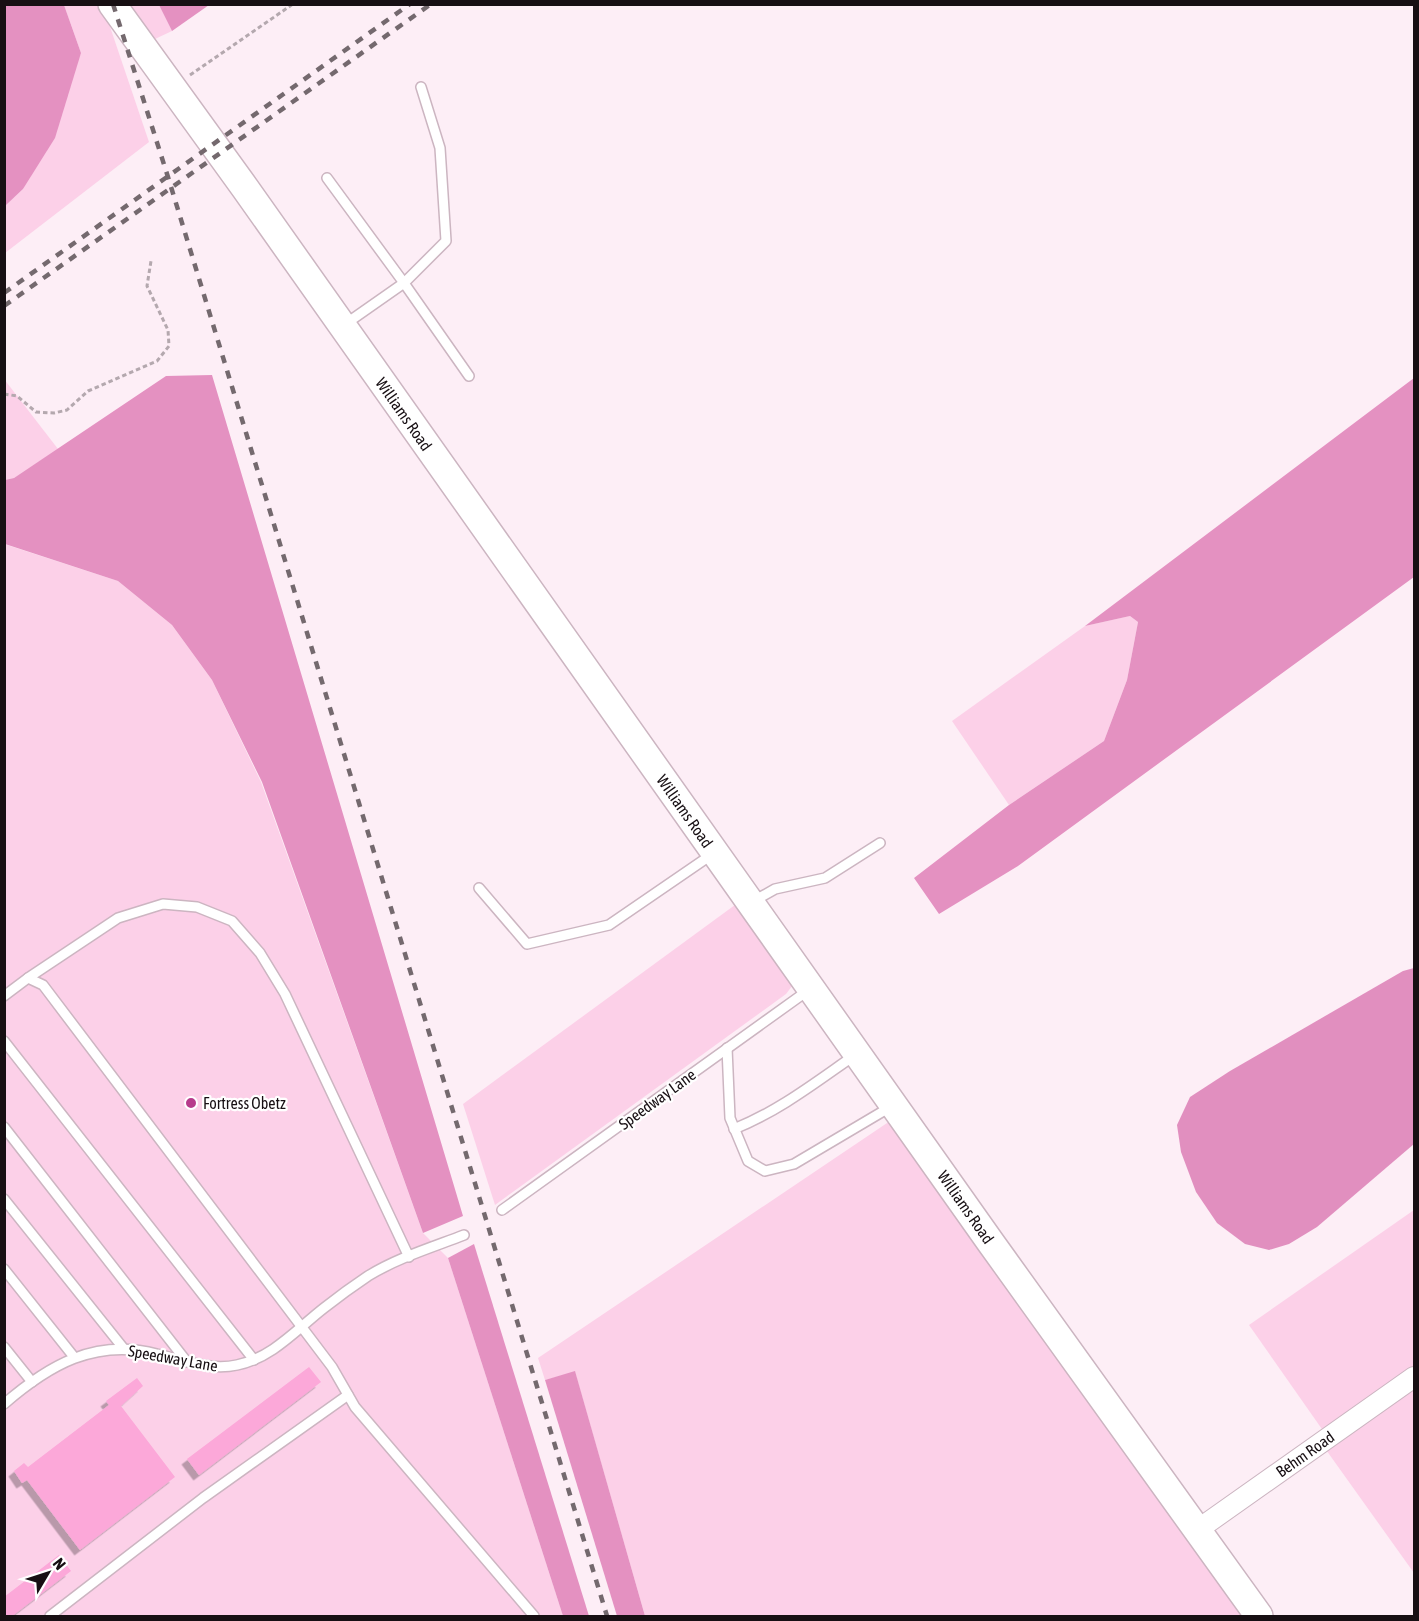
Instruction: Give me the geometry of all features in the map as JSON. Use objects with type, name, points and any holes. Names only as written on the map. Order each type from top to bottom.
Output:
[{"type":"main road","name":"Williams Road","points":[[112,4],[1259,1617]]},
{"type":"street","name":"Behm Road","points":[[1196,1531],[1414,1377]]},
{"type":"lane","points":[[342,327],[404,283],[446,241],[440,148],[421,87]]},
{"type":"lane","points":[[327,178],[469,376]]},
{"type":"lane","points":[[750,903],[775,889],[825,878],[880,843]]},
{"type":"lane","points":[[478,888],[527,944],[609,925],[714,853]]},
{"type":"lane","points":[[4,996],[118,918],[163,904],[197,907],[232,921],[260,953],[285,994],[408,1257]]},
{"type":"lane","points":[[28,978],[43,985],[332,1367],[355,1407],[534,1617]]},
{"type":"lane","name":"Speedway Lane","points":[[502,1210],[812,988]]},
{"type":"lane","points":[[4,1041],[254,1360]]},
{"type":"lane","points":[[727,1048],[730,1118],[748,1161],[765,1171],[795,1164],[894,1105]]},
{"type":"lane","points":[[735,1129],[767,1114],[858,1053]]},
{"type":"lane","points":[[4,1127],[188,1362]]},
{"type":"lane","points":[[4,1198],[124,1349]]},
{"type":"lane","name":"Speedway Lane","points":[[4,1404],[51,1368],[74,1357],[95,1352],[124,1349],[156,1353],[222,1368],[254,1360],[371,1274],[464,1234]]},
{"type":"lane","points":[[4,1269],[74,1357]]},
{"type":"lane","points":[[4,1347],[32,1382]]},
{"type":"lane","points":[[50,1617],[203,1498],[348,1395]]},
{"type":"path","points":[[172,87],[293,4]]},
{"type":"path","points":[[4,394],[17,396],[36,412],[54,413],[67,410],[88,391],[157,361],[169,346],[168,330],[147,286],[151,261]]},
{"type":"shaded area","points":[[5,4],[64,5],[81,53],[55,138],[23,189],[5,206]]},
{"type":"shaded area","points":[[64,5],[103,6],[149,142],[5,253],[5,206],[23,189],[81,53]]},
{"type":"shaded area","points":[[128,5],[159,5],[172,31],[155,39]]},
{"type":"shaded area","points":[[159,5],[209,5],[172,31]]},
{"type":"shaded area","points":[[212,375],[463,1216],[423,1233],[262,782],[212,680],[172,625],[118,581],[5,544],[5,480],[14,478],[166,376]]},
{"type":"shaded area","points":[[1414,378],[1414,577],[1018,866],[939,914],[914,878],[1009,805],[1104,741],[1127,680],[1138,622],[1130,616],[1085,626]]},
{"type":"shaded area","points":[[4,379],[58,449],[14,478],[5,480]]},
{"type":"shaded area","name":"Fortress Obetz","points":[[4,544],[118,581],[172,625],[212,680],[261,782],[423,1233],[448,1258],[563,1616],[5,1616]]},
{"type":"shaded area","points":[[1130,616],[1138,622],[1127,680],[1104,741],[1009,805],[952,721],[1085,626]]},
{"type":"shaded area","points":[[739,902],[792,979],[792,986],[786,994],[495,1205],[463,1104]]},
{"type":"shaded area","points":[[1414,968],[1414,1144],[1317,1227],[1289,1244],[1269,1250],[1245,1244],[1217,1223],[1196,1192],[1181,1152],[1177,1125],[1190,1097],[1230,1071],[1403,971]]},
{"type":"shaded area","points":[[893,1119],[1244,1616],[645,1616],[575,1372],[545,1380],[538,1358]]},
{"type":"shaded area","points":[[1414,1210],[1414,1370],[1324,1432],[1249,1325]]},
{"type":"shaded area","points":[[474,1244],[589,1616],[563,1616],[448,1258]]},
{"type":"shaded area","points":[[575,1371],[645,1616],[617,1616],[545,1380]]},
{"type":"shaded area","points":[[1414,1384],[1414,1573],[1324,1447]]},
{"type":"building","points":[[309,1367],[321,1382],[199,1475],[187,1459]]},
{"type":"building","points":[[137,1378],[143,1386],[121,1406],[175,1477],[80,1550],[27,1480],[22,1483],[14,1471],[24,1463],[28,1467],[109,1405],[106,1401]]},
{"type":"building","points":[[59,1555],[71,1571],[11,1617],[4,1617],[4,1597]]},
{"type":"railway","points":[[113,4],[168,177],[607,1616]]},
{"type":"railway","points":[[4,293],[410,4]]},
{"type":"railway","points":[[4,306],[431,4]]},
{"type":"place","name":"Fortress Obetz","points":[[191,1103]]}]
